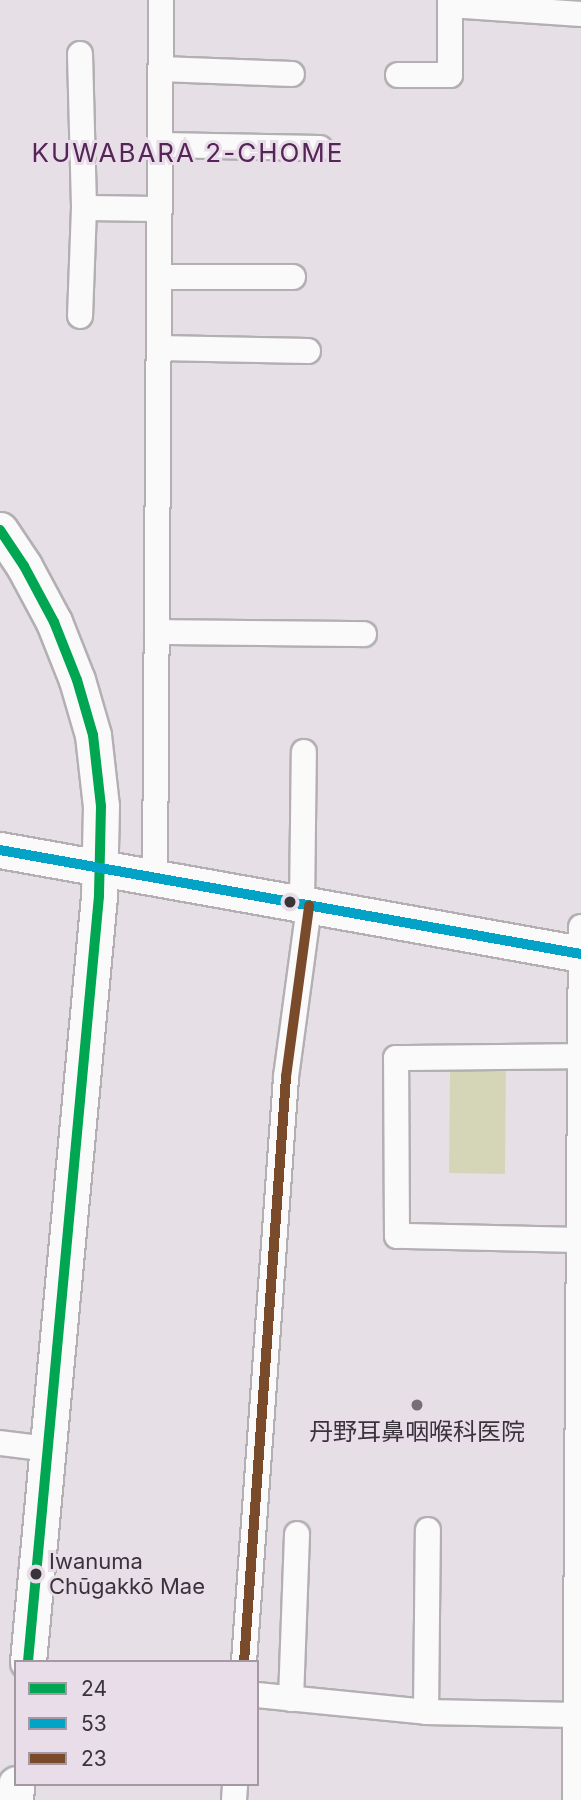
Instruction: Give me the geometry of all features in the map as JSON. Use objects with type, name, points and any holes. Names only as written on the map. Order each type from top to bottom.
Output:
[{"type":"street","points":[[155,877],[161,0]]},
{"type":"street","points":[[398,75],[450,75],[450,3],[581,14]]},
{"type":"street","points":[[80,54],[84,208],[80,316]]},
{"type":"street","points":[[161,69],[292,74]]},
{"type":"street","points":[[160,145],[320,148]]},
{"type":"street","points":[[84,208],[160,209]]},
{"type":"street","points":[[159,277],[293,277]]},
{"type":"street","points":[[159,348],[308,351]]},
{"type":"street","points":[[0,530],[24,566],[54,622],[77,680],[93,735],[102,806],[102,868],[28,1660]]},
{"type":"street","points":[[157,632],[364,634]]},
{"type":"street","points":[[244,1660],[286,1077],[306,906],[304,752]]},
{"type":"street","points":[[0,850],[581,954]]},
{"type":"street","points":[[575,1800],[579,1670],[578,1240],[581,927]]},
{"type":"street","points":[[578,1240],[397,1236],[396,1058],[580,1056]]},
{"type":"street","points":[[0,1443],[48,1449]]},
{"type":"street","points":[[426,1712],[428,1530]]},
{"type":"street","points":[[291,1699],[297,1534]]},
{"type":"street","points":[[259,1695],[426,1712],[576,1715]]},
{"type":"green space","points":[[450,1066],[506,1067],[505,1174],[449,1173]]},
{"type":"transit line","name":"24","points":[[0,530],[24,566],[54,622],[77,680],[93,735],[101,806],[99,896],[28,1660]]},
{"type":"transit line","name":"53","points":[[0,850],[581,954]]},
{"type":"transit line","name":"23","points":[[244,1660],[286,1077],[309,906]]},
{"type":"place","name":"丹野耳鼻咽喉科医院","points":[[417,1405]]},
{"type":"place","name":"Iwanuma Chūgakkō Mae","points":[[36,1574]]},
{"type":"district","name":"KUWABARA 2-CHOME","points":[[188,153]]}]
